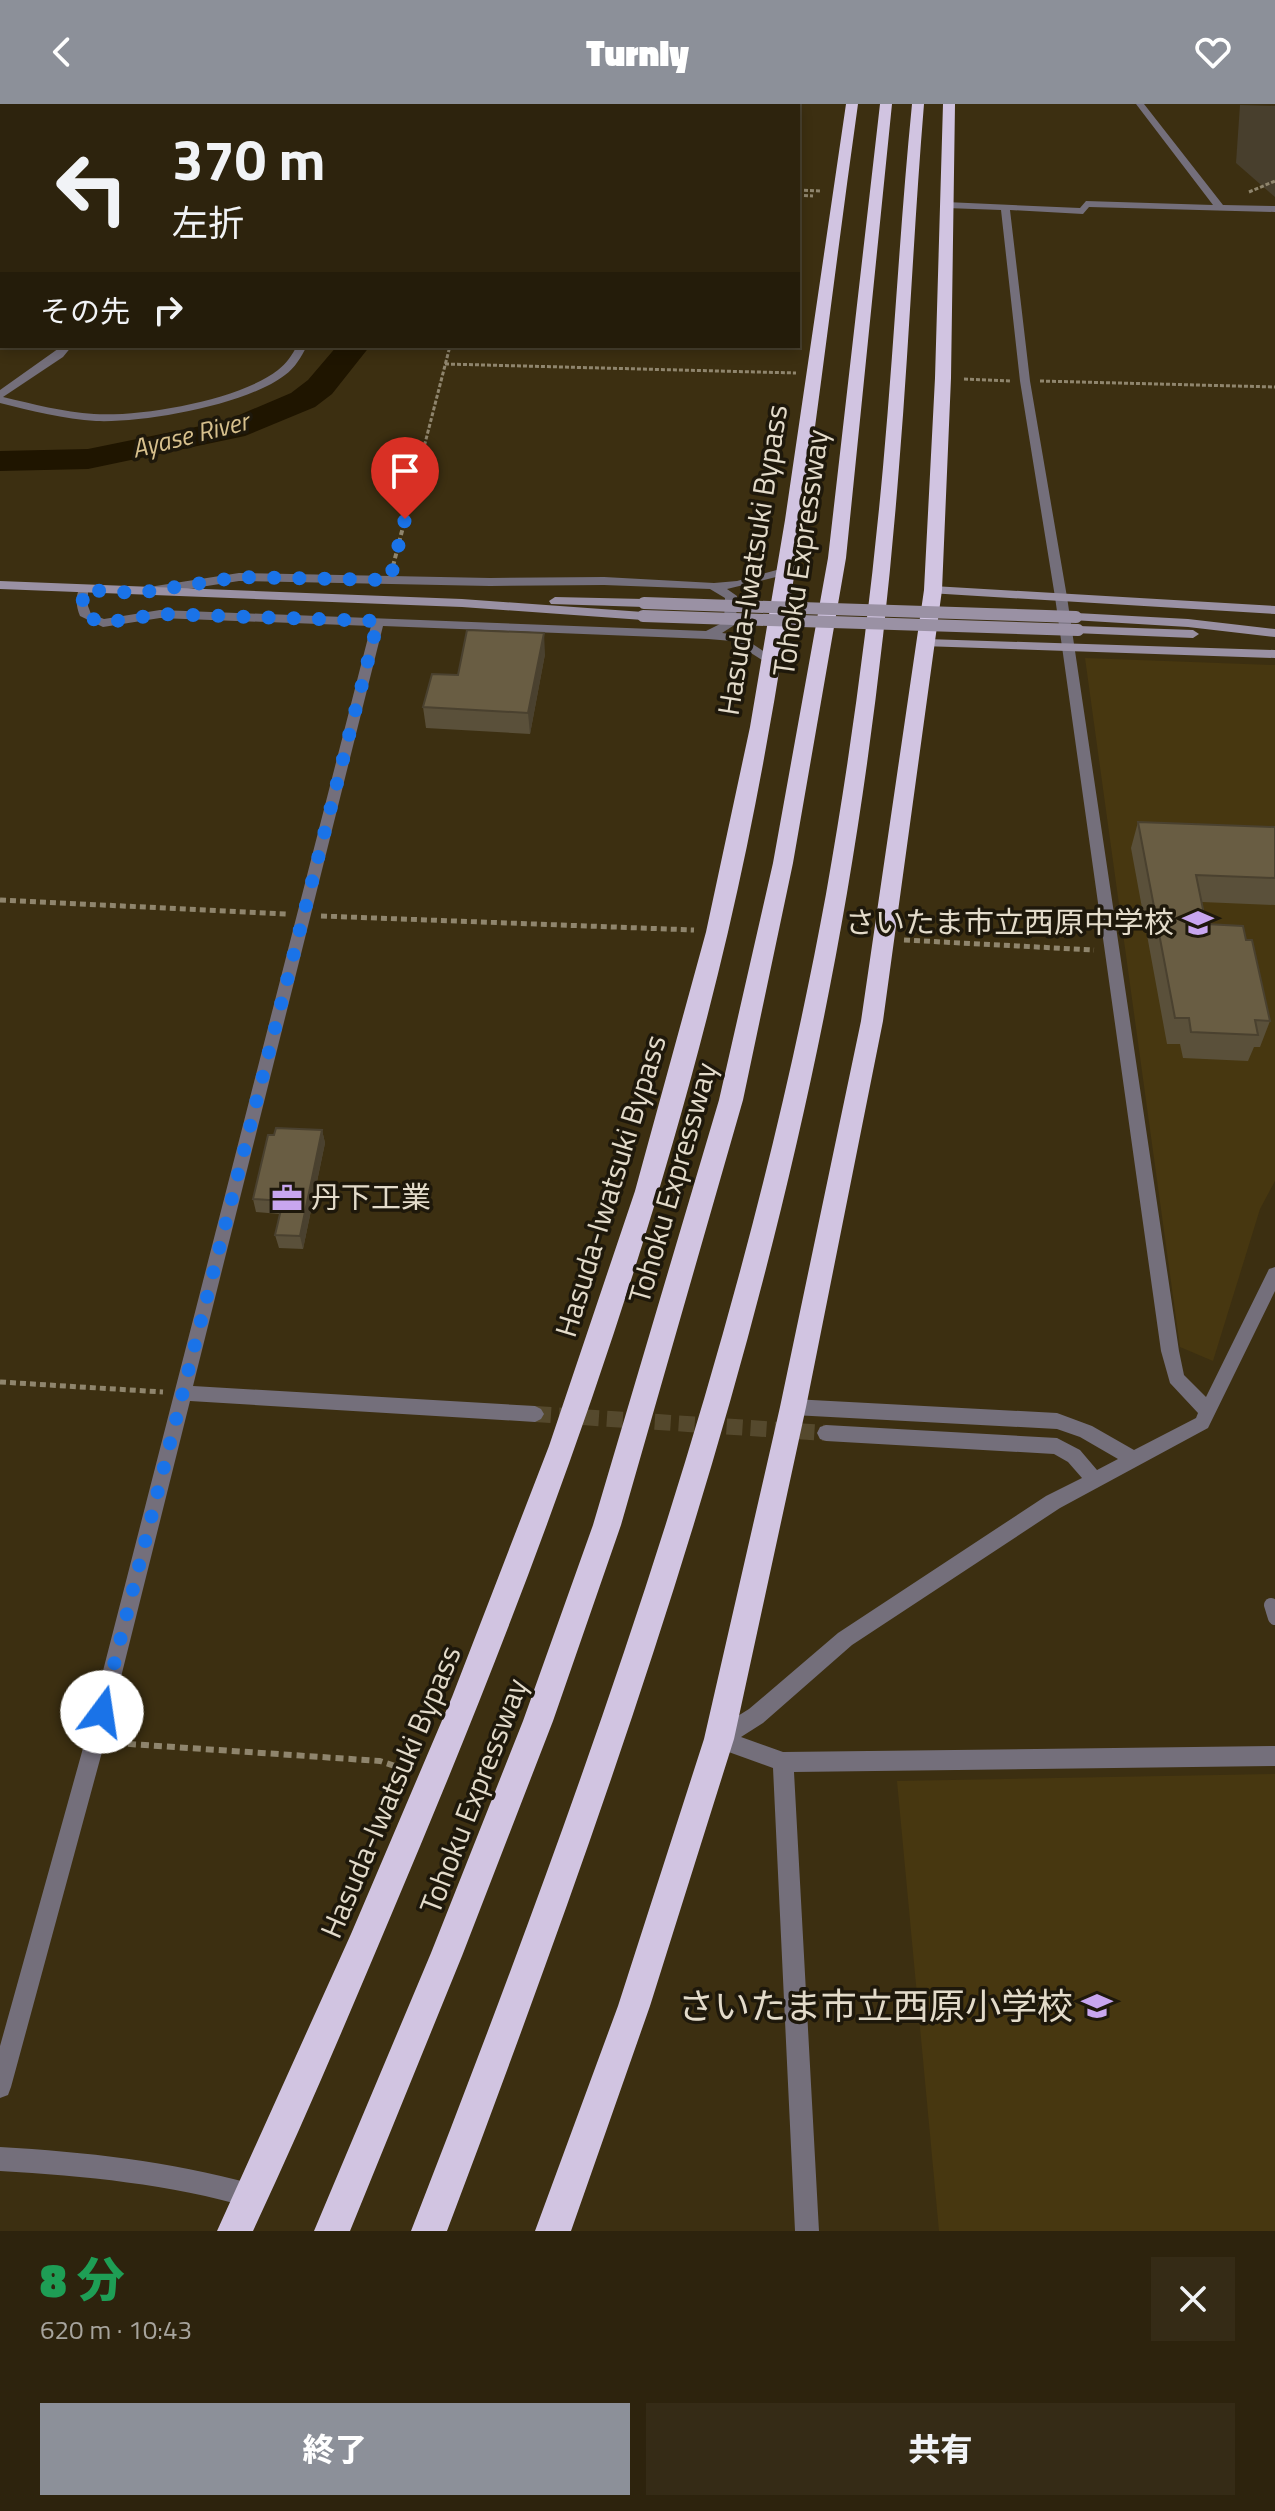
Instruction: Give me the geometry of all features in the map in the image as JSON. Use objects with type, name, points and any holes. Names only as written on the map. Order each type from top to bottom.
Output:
[{"type":"highway","name":"Hasuda-Iwatsuki Bypass","points":[[235,2231],[435,1779],[562,1450],[666,1128],[717,932],[747,799],[815,373],[852,104]]},
{"type":"highway","name":"Tohoku Expressway","points":[[332,2231],[458,1927],[538,1721],[607,1525],[731,1100],[783,863],[837,558],[886,104]]},
{"type":"highway","points":[[429,2231],[550,1915],[657,1606],[733,1343],[784,1134],[824,955],[850,800],[879,587],[918,104]]},
{"type":"highway","points":[[553,2231],[634,2006],[719,1739],[793,1407],[872,1021],[933,590],[943,378],[949,104]]},
{"type":"street","points":[[1140,104],[1219,206]]},
{"type":"street","points":[[946,205],[1083,211],[1086,204],[1275,209]]},
{"type":"street","points":[[1005,207],[1025,381],[1061,597],[1170,1351],[1176,1378],[1209,1412]]},
{"type":"street","points":[[1241,207],[1275,223]]},
{"type":"street","points":[[0,397],[65,348]]},
{"type":"street","points":[[0,397],[58,413],[109,418],[175,410],[226,398],[282,373],[301,348]]},
{"type":"street","points":[[139,593],[239,577],[604,581],[713,586],[737,585],[784,572]]},
{"type":"street","points":[[0,585],[139,593],[249,594],[1275,634]]},
{"type":"street","points":[[708,635],[730,624],[731,596],[713,586]]},
{"type":"street","points":[[84,590],[82,606],[86,616],[103,623],[160,614],[708,635],[735,638],[770,661]]},
{"type":"street","points":[[933,590],[1275,610]]},
{"type":"street","points":[[0,2087],[95,1741],[378,621]]},
{"type":"street","points":[[926,643],[1275,654]]},
{"type":"street","points":[[719,1739],[756,1716],[845,1639],[1053,1502],[1202,1423],[1266,1310],[1275,1274]]},
{"type":"street","points":[[181,1393],[535,1414]]},
{"type":"street","points":[[793,1407],[1057,1421],[1086,1431],[1134,1459]]},
{"type":"street","points":[[826,1433],[1057,1446],[1074,1456],[1094,1479]]},
{"type":"street","points":[[719,1739],[783,1762],[1275,1756]]},
{"type":"street","points":[[783,1762],[807,2231]]},
{"type":"street","points":[[0,2159],[122,2166],[196,2180],[252,2196]]},
{"type":"path","points":[[800,195],[813,196]]},
{"type":"path","points":[[390,580],[449,348]]},
{"type":"path","points":[[445,364],[815,373]]},
{"type":"path","points":[[943,378],[1275,387]]},
{"type":"path","points":[[0,900],[717,932]]},
{"type":"path","points":[[883,939],[1113,950]]},
{"type":"path","points":[[0,1382],[181,1393]]},
{"type":"path","points":[[95,1741],[380,1761],[435,1779]]},
{"type":"shaded area","points":[[1240,105],[1275,106],[1275,197],[1236,163]]},
{"type":"shaded area","name":"さいたま市立西原中学校","points":[[1085,658],[1275,665],[1275,1181],[1260,1209],[1213,1361],[1180,1347]]},
{"type":"shaded area","name":"さいたま市立西原小学校","points":[[1275,1774],[1275,2231],[939,2231],[897,1781]]},
{"type":"building","points":[[467,630],[544,633],[528,713],[423,707],[432,674],[458,675]]},
{"type":"building","points":[[1138,822],[1275,827],[1275,878],[1196,875],[1206,924],[1243,926],[1246,940],[1252,940],[1270,1021],[1255,1020],[1258,1035],[1191,1032],[1189,1018],[1175,1018]]},
{"type":"building","points":[[276,1128],[322,1130],[300,1236],[275,1235],[283,1201],[253,1199],[268,1135],[274,1135]]},
{"type":"waterway","name":"Ayase River","points":[[0,461],[88,459],[233,429],[303,400],[320,387],[352,348]]},
{"type":"tunnel","points":[[535,1414],[826,1433]]},
{"type":"place","name":"さいたま市立西原中学校","points":[[1198,923]]},
{"type":"place","name":"丹下工業","points":[[287,1198]]},
{"type":"place","name":"さいたま市立西原小学校","points":[[1097,2006]]},
{"type":"route","points":[[102,1712],[378,621],[160,614],[103,623],[86,616],[82,606],[84,590],[139,593],[239,577],[390,580],[405,519]]}]
